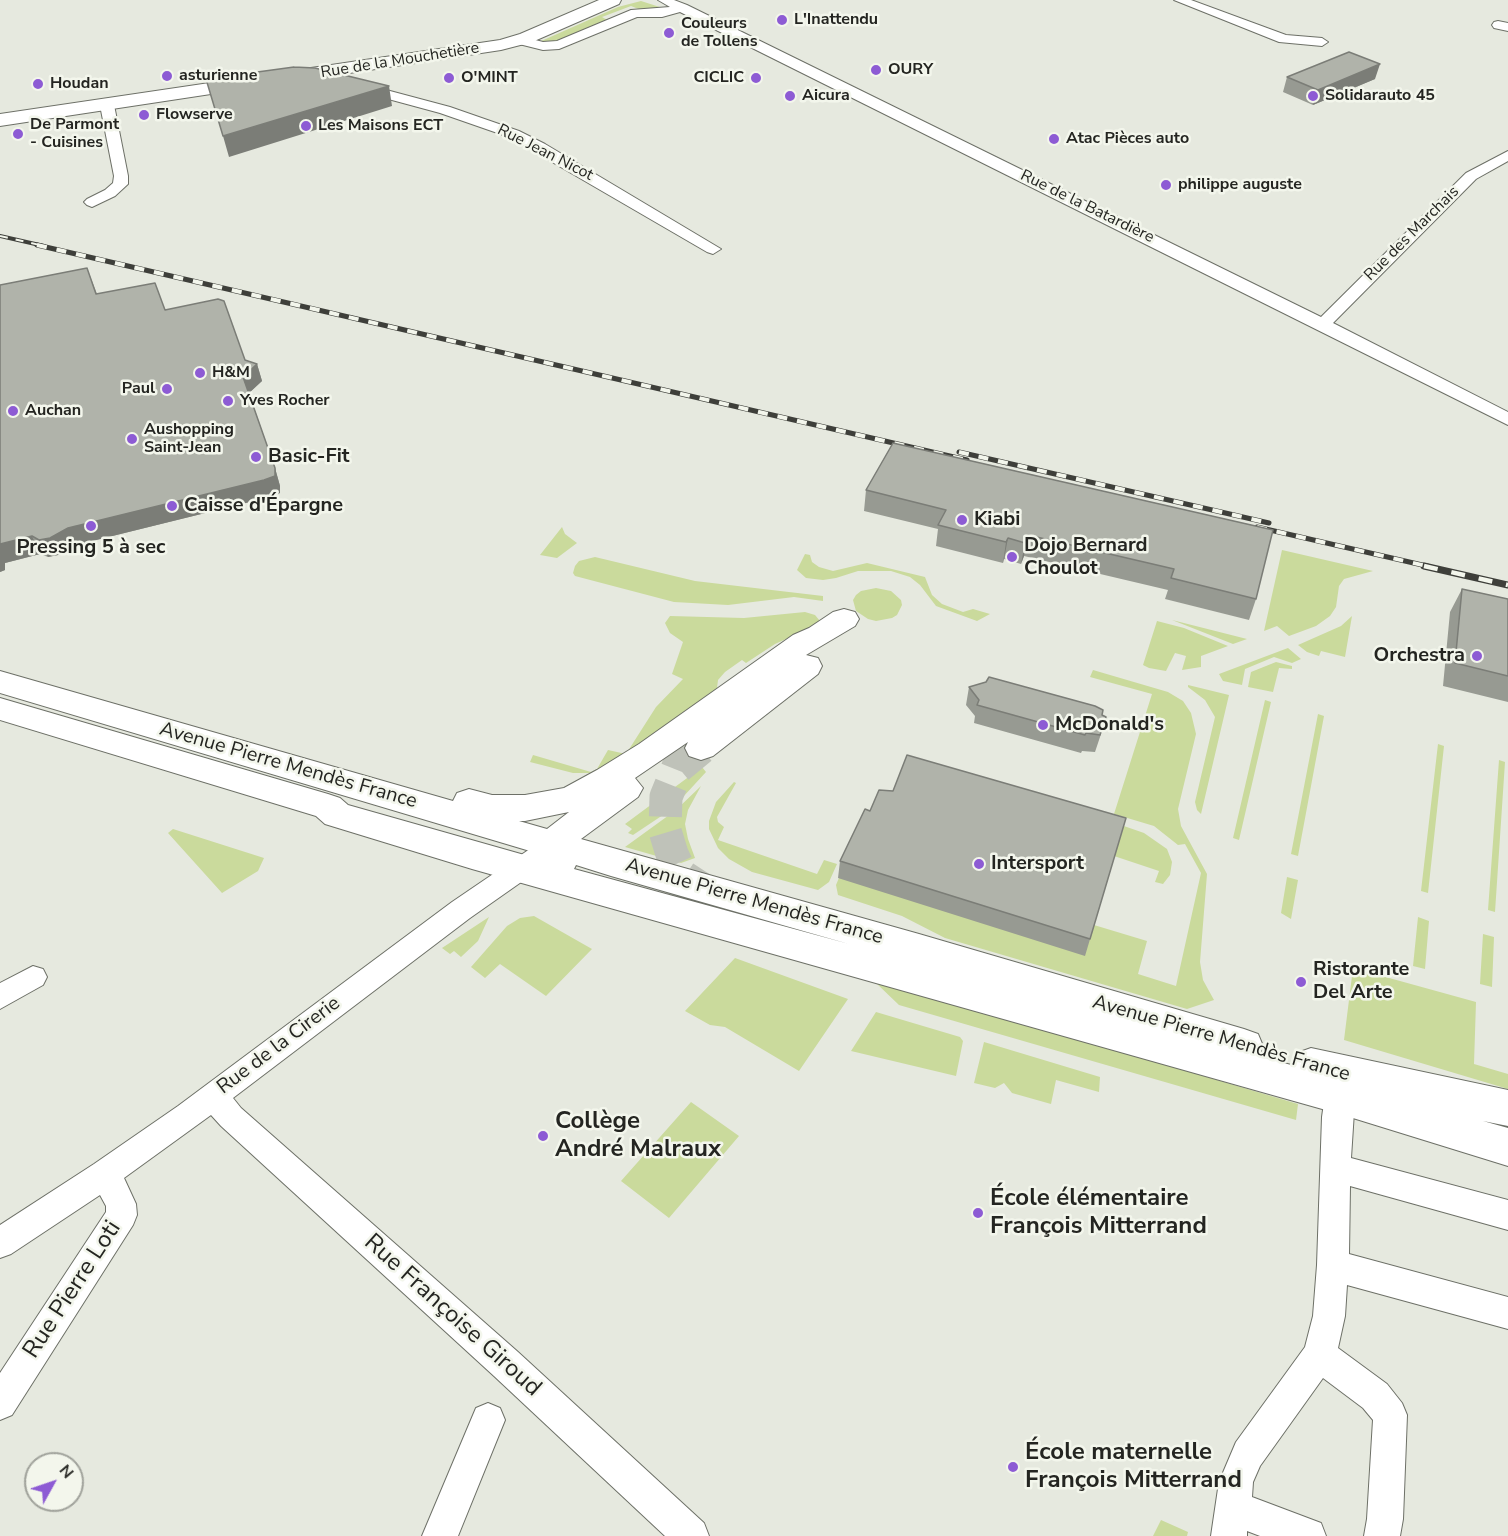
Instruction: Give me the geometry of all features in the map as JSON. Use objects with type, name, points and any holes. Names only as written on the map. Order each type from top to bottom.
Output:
[{"type":"main road","name":"Rue de la Mouchetière","points":[[0,120],[107,105],[343,79],[520,40],[613,0]]},
{"type":"main road","points":[[701,748],[843,638],[838,626]]},
{"type":"main road","points":[[359,786],[398,782],[492,808],[525,808],[571,799],[651,752],[804,642],[838,626]]},
{"type":"main road","points":[[566,880],[555,845],[561,836],[838,626]]},
{"type":"main road","name":"Avenue Pierre Mendès France","points":[[0,682],[919,949],[1337,1084],[1508,1147]]},
{"type":"main road","name":"Avenue Pierre Mendès France","points":[[0,709],[328,807],[337,815],[1173,1050],[1337,1084],[1508,1125]]},
{"type":"main road","points":[[755,917],[1051,1006],[1173,1050]]},
{"type":"main road","points":[[1337,1084],[1508,1108]]},
{"type":"street","name":"Rue de la Batardière","points":[[664,0],[1323,324],[1508,419]]},
{"type":"street","points":[[1180,0],[1284,39],[1322,42]]},
{"type":"street","points":[[520,40],[543,46],[559,45],[635,13],[662,13],[683,8]]},
{"type":"street","name":"Rue Jean Nicot","points":[[343,79],[436,107],[514,134],[713,249]]},
{"type":"street","points":[[92,202],[113,191],[120,184],[121,176],[107,105]]},
{"type":"street","name":"Rue des Marchais","points":[[1323,324],[1471,176],[1508,155]]},
{"type":"street","name":"Rue de la Cirerie","points":[[0,1242],[105,1174],[461,910],[555,845]]},
{"type":"street","points":[[0,997],[33,977]]},
{"type":"street","points":[[1308,1536],[1230,1522],[1236,1482],[1248,1454],[1320,1354],[1329,1316],[1333,1265],[1337,1084]]},
{"type":"street","name":"Rue Françoise Giroud","points":[[213,1095],[231,1117],[498,1356],[691,1536]]},
{"type":"street","points":[[1335,1168],[1508,1215]]},
{"type":"street","name":"Rue Pierre Loti","points":[[0,1403],[122,1215],[121,1204],[105,1174]]},
{"type":"street","points":[[1333,1265],[1508,1313]]},
{"type":"street","points":[[1320,1354],[1375,1396],[1390,1415],[1385,1519],[1382,1536]]},
{"type":"street","points":[[440,1536],[488,1420]]},
{"type":"green space","points":[[641,1],[669,10],[641,10],[631,6],[602,17],[609,21],[552,44],[539,42],[618,7]]},
{"type":"green space","points":[[562,527],[565,534],[577,543],[557,558],[540,555]]},
{"type":"green space","points":[[1282,550],[1373,571],[1344,579],[1339,586],[1336,607],[1330,616],[1316,626],[1289,636],[1277,626],[1264,631]]},
{"type":"green space","points":[[805,554],[810,555],[812,562],[819,567],[833,571],[867,563],[925,577],[932,595],[942,604],[963,612],[973,609],[990,614],[977,621],[936,606],[920,585],[910,577],[891,571],[858,571],[823,580],[806,578],[797,570]]},
{"type":"green space","points":[[595,557],[695,581],[823,596],[823,601],[794,597],[728,605],[674,602],[575,576],[573,573],[579,561]]},
{"type":"green space","points":[[876,588],[891,591],[901,600],[902,605],[897,615],[876,621],[856,611],[853,600],[856,595],[861,591]]},
{"type":"green space","points":[[805,612],[815,615],[820,621],[817,625],[775,644],[746,663],[742,660],[725,672],[718,680],[717,688],[692,714],[609,769],[590,773],[573,773],[530,762],[533,755],[591,772],[597,769],[608,750],[626,754],[656,707],[683,679],[672,674],[683,642],[670,633],[665,623],[670,616],[744,618]]},
{"type":"green space","points":[[1352,616],[1345,657],[1321,651],[1319,656],[1307,652],[1298,645],[1341,626]]},
{"type":"green space","points":[[1172,620],[1247,639],[1233,644]]},
{"type":"green space","points":[[1157,621],[1184,628],[1228,646],[1201,656],[1201,667],[1182,670],[1186,656],[1175,653],[1166,671],[1149,668],[1143,665]]},
{"type":"green space","points":[[1288,648],[1301,659],[1292,663],[1274,657],[1245,669],[1242,685],[1223,681],[1219,674]]},
{"type":"green space","points":[[1276,662],[1292,666],[1292,669],[1279,668],[1273,692],[1248,687],[1251,672]]},
{"type":"green space","points":[[1093,670],[1168,692],[1183,701],[1191,713],[1196,734],[1178,809],[1181,826],[1207,874],[1200,962],[1203,980],[1214,1000],[1187,1009],[945,938],[902,916],[838,895],[836,885],[841,873],[1094,925],[1147,941],[1138,974],[1176,986],[1201,873],[1185,844],[1178,845],[1154,826],[1114,814],[1152,694],[1090,677]]},
{"type":"green space","points":[[1188,685],[1229,695],[1201,814],[1195,802],[1215,717],[1205,700]]},
{"type":"green space","points":[[1265,700],[1271,702],[1239,840],[1233,838]]},
{"type":"green space","points":[[1318,714],[1324,716],[1298,856],[1291,854]]},
{"type":"green space","points":[[1438,744],[1444,746],[1428,893],[1421,891]]},
{"type":"green space","points":[[1499,760],[1505,762],[1495,912],[1488,910]]},
{"type":"green space","points":[[702,767],[706,772],[672,809],[633,835],[628,833],[632,829],[625,824]]},
{"type":"green space","points":[[734,782],[736,783],[717,817],[718,822],[724,827],[718,840],[817,874],[824,860],[837,864],[829,882],[818,890],[752,872],[729,859],[718,848],[709,829],[709,821],[716,802]]},
{"type":"green space","points":[[701,786],[688,810],[685,824],[695,858],[681,863],[625,847],[676,810]]},
{"type":"green space","points":[[1098,817],[1144,833],[1167,849],[1172,862],[1170,875],[1163,884],[1155,882],[1159,871],[1114,856]]},
{"type":"green space","points":[[173,829],[264,858],[258,871],[222,893],[168,833]]},
{"type":"green space","points":[[1287,877],[1298,880],[1291,919],[1281,913]]},
{"type":"green space","points":[[534,916],[592,949],[546,996],[500,964],[485,978],[471,967],[507,926],[520,918]]},
{"type":"green space","points":[[489,917],[478,941],[461,957],[454,951],[450,954],[442,948]]},
{"type":"green space","points":[[1418,917],[1429,921],[1425,969],[1413,966]]},
{"type":"green space","points":[[1483,934],[1494,937],[1492,987],[1480,984]]},
{"type":"green space","points":[[735,958],[848,999],[799,1071],[725,1027],[710,1025],[685,1011]]},
{"type":"green space","points":[[1353,968],[1476,1002],[1474,1064],[1508,1074],[1508,1089],[1344,1040]]},
{"type":"green space","points":[[876,979],[1298,1104],[1296,1120],[899,1005],[876,983]]},
{"type":"green space","points":[[876,1012],[960,1037],[963,1041],[956,1076],[851,1051]]},
{"type":"green space","points":[[984,1042],[1100,1077],[1099,1092],[1056,1080],[1051,1104],[1012,1093],[1004,1083],[995,1088],[974,1083]]},
{"type":"green space","points":[[691,1102],[739,1136],[669,1218],[621,1181]]},
{"type":"green space","points":[[1161,1520],[1188,1532],[1187,1536],[1153,1536]]},
{"type":"building","points":[[1349,52],[1380,64],[1318,90],[1287,77]]},
{"type":"building","points":[[294,67],[315,68],[389,86],[223,136],[206,79]]},
{"type":"building","name":"Aushopping Saint-Jean","points":[[87,268],[96,294],[155,283],[165,310],[218,299],[224,301],[245,360],[257,364],[243,377],[275,468],[275,476],[68,528],[50,538],[39,540],[32,536],[0,544],[0,285]]},
{"type":"building","points":[[893,443],[1273,530],[1256,599],[1171,578],[1174,569],[1028,535],[1025,543],[1008,538],[1006,542],[938,525],[946,510],[866,490]]},
{"type":"building","points":[[1462,589],[1508,599],[1508,676],[1455,663]]},
{"type":"building","points":[[989,677],[1103,710],[1102,715],[1106,717],[1100,735],[1086,733],[1085,735],[977,705],[979,700],[969,687],[986,682]]},
{"type":"building","name":"Intersport","points":[[907,755],[1126,818],[1090,939],[840,861],[865,809],[870,811],[879,790],[893,791]]},
{"type":"tunnel","points":[[701,748],[678,767],[666,797],[665,831],[672,854],[682,876],[730,907],[755,917]]},
{"type":"railway","points":[[0,236],[44,246]]},
{"type":"railway","points":[[37,245],[967,460]]},
{"type":"railway","points":[[959,452],[1269,523]]},
{"type":"railway","points":[[1257,527],[1431,567]]},
{"type":"railway","points":[[1424,566],[1508,585]]},
{"type":"place","name":"L'Inattendu","points":[[782,20]]},
{"type":"place","name":"Couleurs de Tollens","points":[[669,33]]},
{"type":"place","name":"OURY","points":[[876,70]]},
{"type":"place","name":"asturienne","points":[[167,76]]},
{"type":"place","name":"O'MINT","points":[[449,78]]},
{"type":"place","name":"CICLIC","points":[[756,78]]},
{"type":"place","name":"Houdan","points":[[38,84]]},
{"type":"place","name":"Aicura","points":[[790,96]]},
{"type":"place","name":"Solidarauto 45","points":[[1313,96]]},
{"type":"place","name":"Flowserve","points":[[144,115]]},
{"type":"place","name":"Les Maisons ECT","points":[[306,126]]},
{"type":"place","name":"De Parmont - Cuisines","points":[[18,134]]},
{"type":"place","name":"Atac Pièces auto","points":[[1054,139]]},
{"type":"place","name":"philippe auguste","points":[[1166,185]]},
{"type":"place","name":"H&M","points":[[200,373]]},
{"type":"place","name":"Paul","points":[[167,389]]},
{"type":"place","name":"Yves Rocher","points":[[228,401]]},
{"type":"place","name":"Auchan","points":[[13,411]]},
{"type":"place","name":"Aushopping Saint-Jean","points":[[132,439]]},
{"type":"place","name":"Basic-Fit","points":[[256,457]]},
{"type":"place","name":"Caisse d'Épargne","points":[[172,506]]},
{"type":"place","name":"Kiabi","points":[[962,520]]},
{"type":"place","name":"Pressing 5 à sec","points":[[91,526]]},
{"type":"place","name":"Dojo Bernard Choulot","points":[[1012,557]]},
{"type":"place","name":"Orchestra","points":[[1477,656]]},
{"type":"place","name":"McDonald's","points":[[1043,725]]},
{"type":"place","name":"Intersport","points":[[979,864]]},
{"type":"place","name":"Ristorante Del Arte","points":[[1301,982]]},
{"type":"place","name":"Collège André Malraux","points":[[543,1136]]},
{"type":"place","name":"École élémentaire François Mitterrand","points":[[978,1213]]},
{"type":"place","name":"École maternelle François Mitterrand","points":[[1013,1467]]}]
